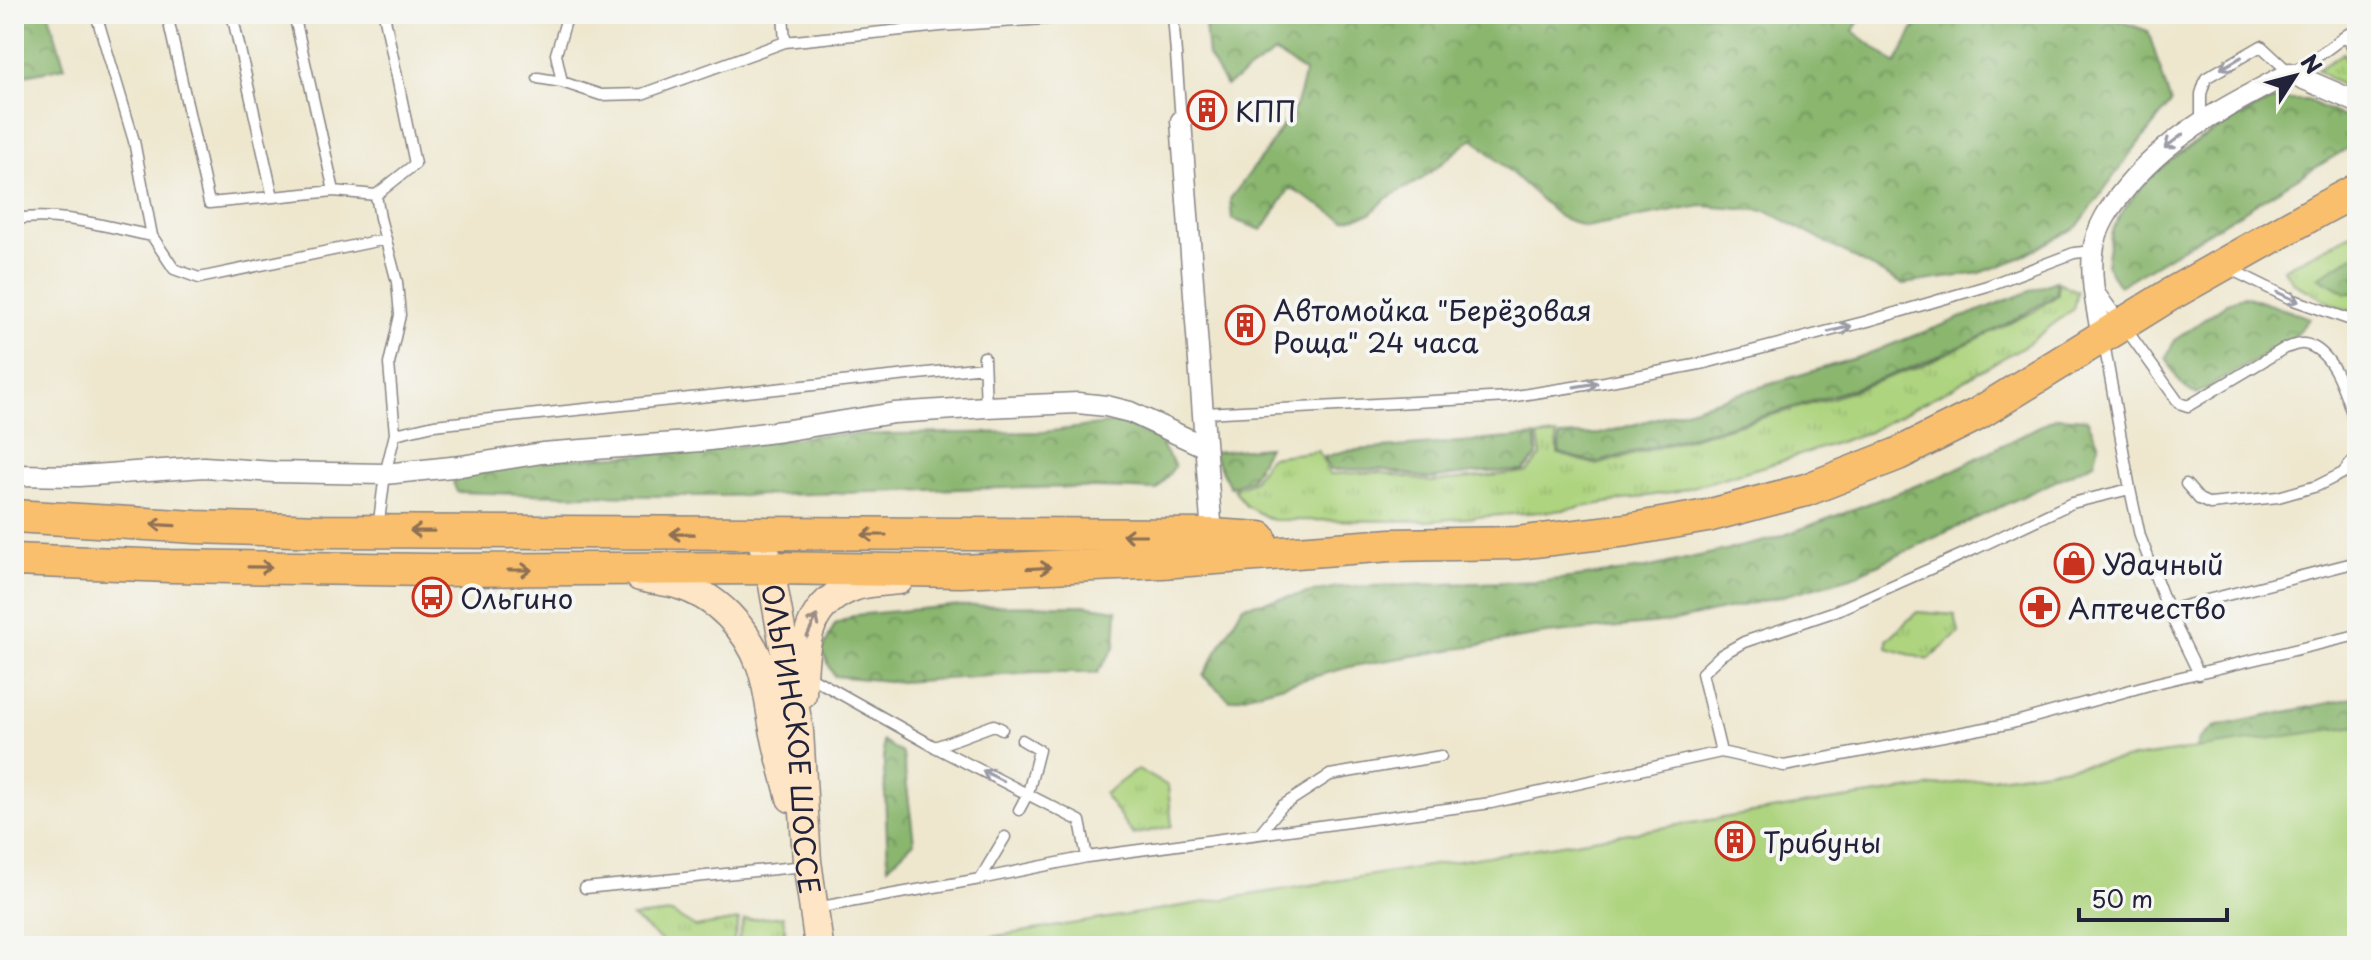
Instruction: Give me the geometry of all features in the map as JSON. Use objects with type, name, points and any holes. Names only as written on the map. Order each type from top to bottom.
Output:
[{"type":"main road","points":[[14,560],[169,566],[961,571],[1162,562],[1391,545],[1517,543],[1627,530],[1707,516],[1806,490],[1898,454],[1976,415],[2221,265],[2357,190]]},
{"type":"main road","points":[[14,516],[322,531],[1212,535],[1391,545]]},
{"type":"main road","name":"ОЛЬГИНСКОЕ ШОССЕ","points":[[760,534],[770,568],[799,731],[807,864],[819,946]]},
{"type":"main road","points":[[596,570],[676,584],[701,594],[722,607],[752,645],[765,679],[775,736],[807,864]]},
{"type":"main road","points":[[799,731],[806,635],[829,601],[856,586],[961,571]]},
{"type":"street","points":[[2112,331],[2093,283],[2093,251],[2100,224],[2140,170],[2201,120],[2290,73],[2357,102]]},
{"type":"street","points":[[1181,121],[1212,535]]},
{"type":"street","points":[[14,475],[79,476],[204,467],[385,474],[542,453],[701,441],[894,413],[1078,403],[1130,412],[1205,447]]},
{"type":"lane","points":[[96,14],[134,141],[152,236],[174,269],[199,278],[386,239]]},
{"type":"lane","points":[[167,14],[209,203],[334,191],[376,195],[415,164],[384,14]]},
{"type":"lane","points":[[232,14],[273,197]]},
{"type":"lane","points":[[294,14],[334,191]]},
{"type":"lane","points":[[562,82],[556,54],[568,14]]},
{"type":"lane","points":[[783,14],[785,42]]},
{"type":"lane","points":[[538,78],[601,95],[642,94],[785,42],[941,20],[1119,14]]},
{"type":"lane","points":[[1173,14],[1181,121]]},
{"type":"lane","points":[[2201,120],[2201,94],[2206,78],[2261,46],[2290,73],[2348,34],[2357,63]]},
{"type":"lane","points":[[376,195],[397,282],[400,315],[389,364],[395,434],[385,474],[377,531]]},
{"type":"lane","points":[[14,219],[33,216],[68,218],[152,236]]},
{"type":"lane","points":[[1204,413],[1509,397],[1705,363],[1868,321],[1987,286],[2074,253],[2093,251]]},
{"type":"lane","points":[[2221,265],[2291,299],[2357,322]]},
{"type":"lane","points":[[2112,331],[2179,403],[2188,406],[2285,348],[2302,343],[2321,350],[2334,367],[2357,428]]},
{"type":"lane","points":[[2112,331],[2130,489],[2140,536],[2168,610],[2199,674]]},
{"type":"lane","points":[[395,434],[448,423],[984,362],[986,407]]},
{"type":"lane","points":[[2186,484],[2199,499],[2210,504],[2278,497],[2317,486],[2343,473],[2357,456]]},
{"type":"lane","points":[[1721,752],[1702,673],[1721,655],[1744,642],[1833,612],[2072,503],[2130,489]]},
{"type":"lane","points":[[2168,610],[2357,562]]},
{"type":"lane","points":[[813,908],[1087,857],[1491,803],[1721,752],[1784,766],[2012,723],[2156,683],[2357,635]]},
{"type":"lane","points":[[803,673],[935,747],[1080,821],[1087,857]]},
{"type":"lane","points":[[935,747],[994,725],[1002,729]]},
{"type":"lane","points":[[1019,810],[1028,793],[1039,750],[1022,740]]},
{"type":"lane","points":[[1260,833],[1282,806],[1330,775],[1441,756]]},
{"type":"lane","points":[[980,879],[1005,837]]},
{"type":"lane","points":[[585,888],[807,864]]},
{"type":"green space","points":[[14,14],[49,14],[65,67],[25,75],[14,71]]},
{"type":"green space","points":[[1204,14],[1863,14],[1853,31],[1896,64],[1921,14],[2100,14],[2148,31],[2171,103],[2077,227],[2015,260],[1980,273],[1903,284],[1767,211],[1701,206],[1585,227],[1560,217],[1473,138],[1422,179],[1387,198],[1370,214],[1344,220],[1290,188],[1262,230],[1232,219],[1230,199],[1296,105],[1305,72],[1275,53],[1226,86],[1208,56]]},
{"type":"green space","points":[[2343,53],[2357,86],[2357,95],[2317,70]]},
{"type":"green space","points":[[2272,100],[2307,100],[2350,120],[2357,126],[2357,135],[2348,148],[2119,286],[2106,264],[2114,227],[2127,205],[2161,168],[2182,152]]},
{"type":"green space","points":[[2357,231],[2357,313],[2340,308],[2295,284],[2283,269]]},
{"type":"green space","points":[[2357,254],[2357,293],[2346,293],[2318,277]]},
{"type":"green space","points":[[2056,281],[2057,294],[2004,325],[1892,375],[1774,413],[1596,463],[1559,453],[1560,436],[1600,434],[1862,356]]},
{"type":"green space","points":[[2058,282],[2077,291],[2073,309],[2029,343],[1953,387],[1869,432],[1678,491],[1564,510],[1428,521],[1272,520],[1246,506],[1234,489],[1252,482],[1269,457],[1318,451],[1330,474],[1379,472],[1431,482],[1527,472],[1541,456],[1538,437],[1557,435],[1558,454],[1597,465],[1832,398],[1923,365],[2033,312],[2058,295]]},
{"type":"green space","points":[[2244,296],[2310,318],[2290,341],[2196,394],[2185,388],[2166,357],[2175,340],[2229,302]]},
{"type":"green space","points":[[2057,417],[2087,419],[2099,444],[2094,463],[1851,577],[1671,622],[1546,634],[1353,666],[1230,700],[1203,676],[1243,606],[1338,587],[1545,581],[1642,569],[1774,539],[1944,475]]},
{"type":"green space","points":[[1122,422],[1159,441],[1175,466],[1157,490],[1013,488],[615,496],[457,492],[453,482],[466,475],[527,461],[707,451],[816,435],[1044,432]]},
{"type":"green space","points":[[1536,436],[1537,456],[1523,471],[1482,472],[1430,479],[1380,469],[1331,470],[1324,457],[1345,451]]},
{"type":"green space","points":[[1268,447],[1250,480],[1230,487],[1212,452]]},
{"type":"green space","points":[[1084,605],[1117,610],[1115,647],[1097,673],[1034,673],[900,682],[834,676],[822,651],[835,624],[855,615],[952,606]]},
{"type":"green space","points":[[1917,612],[1955,615],[1959,633],[1928,660],[1887,648],[1887,640]]},
{"type":"green space","points":[[2357,697],[2357,778],[2193,757],[2199,739],[2214,727]]},
{"type":"green space","points":[[2357,726],[2357,946],[936,946],[1808,804]]},
{"type":"green space","points":[[883,741],[903,754],[914,842],[888,867]]},
{"type":"green space","points":[[1138,769],[1168,786],[1172,826],[1133,835],[1104,794]]},
{"type":"green space","points":[[672,913],[695,927],[739,920],[732,946],[668,946],[632,917]]},
{"type":"green space","points":[[783,916],[787,946],[736,946],[744,920]]},
{"type":"place","name":"КПП","points":[[1207,110]]},
{"type":"place","name":"Автомойка \"Берёзовая Роща\" 24 часа","points":[[1245,325]]},
{"type":"place","name":"Удачный","points":[[2074,563]]},
{"type":"place","name":"Ольгино","points":[[432,597]]},
{"type":"place","name":"Аптечество","points":[[2040,607]]},
{"type":"place","name":"Трибуны","points":[[1735,841]]}]
